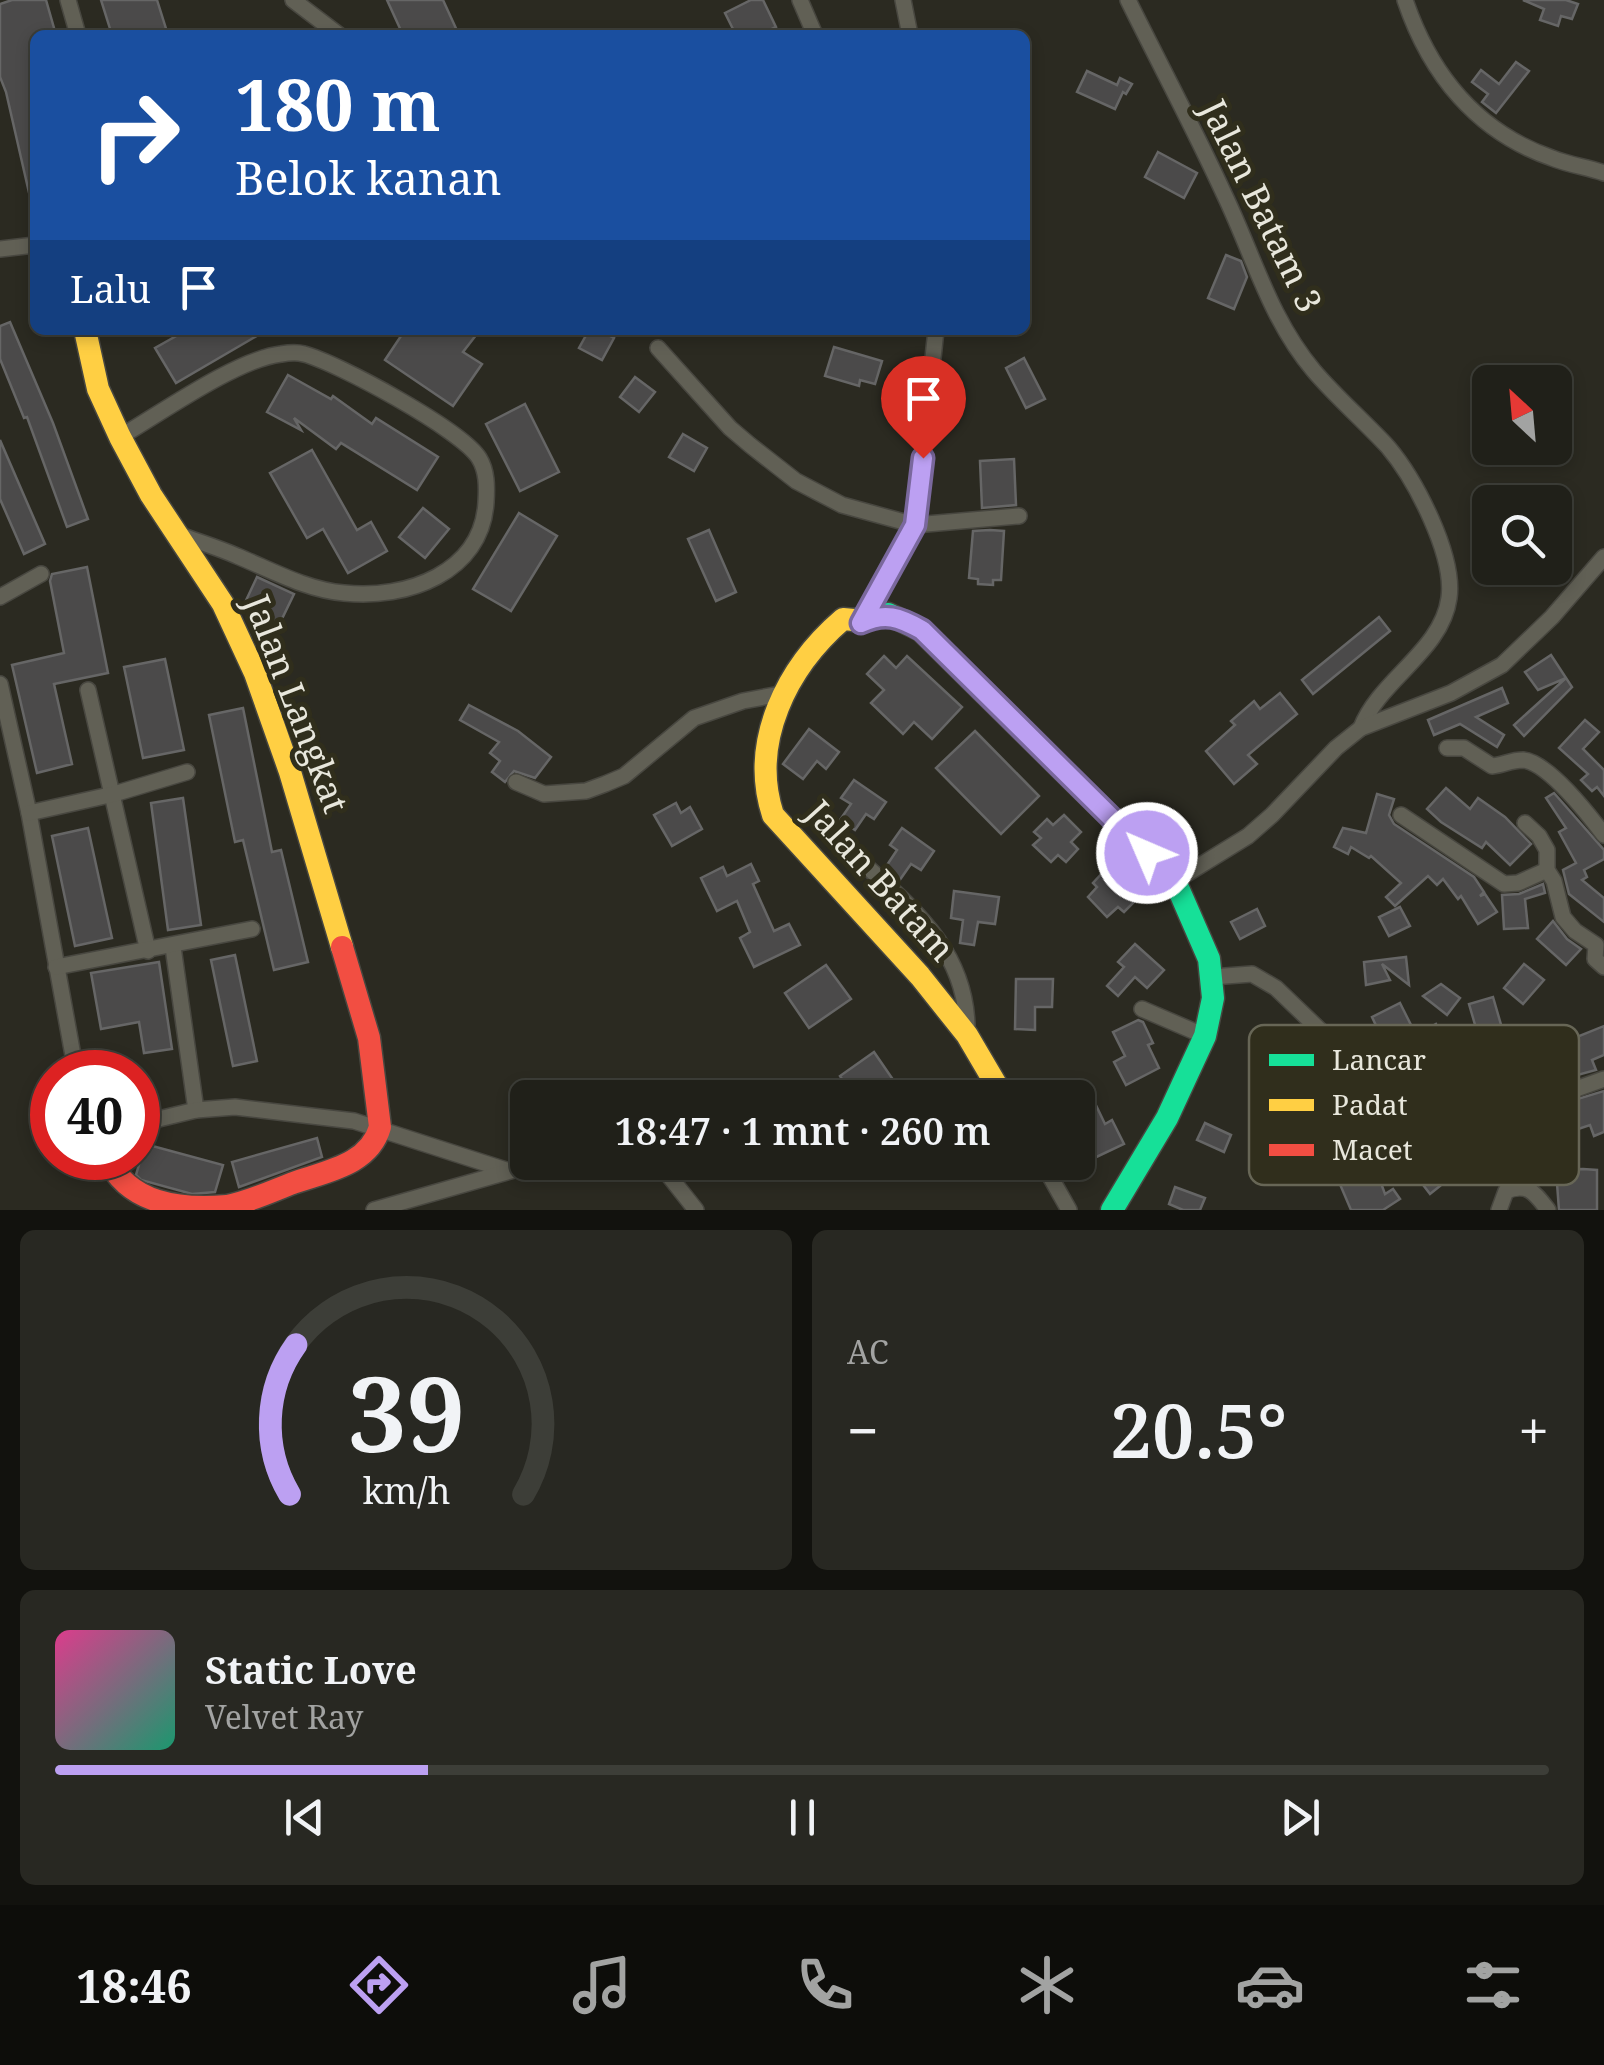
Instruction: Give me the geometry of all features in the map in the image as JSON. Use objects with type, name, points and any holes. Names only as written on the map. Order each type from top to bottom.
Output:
[{"type":"street","points":[[68,0],[77,30]]},
{"type":"street","points":[[293,0],[332,30]]},
{"type":"street","points":[[800,0],[814,30]]},
{"type":"street","points":[[902,0],[909,30]]},
{"type":"street","name":"Jalan Batam 3","points":[[1128,0],[1226,197],[1272,310],[1313,370],[1392,452],[1440,537],[1450,581],[1444,615],[1422,648],[1369,710],[1361,728]]},
{"type":"street","points":[[1405,0],[1433,66],[1456,96],[1486,124],[1550,158],[1604,173]]},
{"type":"street","points":[[0,249],[30,246]]},
{"type":"street","name":"Jalan Langkat","points":[[85,335],[98,390],[120,437],[151,495],[223,604],[255,673],[290,772],[369,1038],[380,1127]]},
{"type":"street","points":[[861,623],[915,525],[935,335]]},
{"type":"street","points":[[658,348],[730,428],[796,481],[842,505],[915,525],[1019,516]]},
{"type":"street","points":[[120,437],[252,360],[302,353],[438,423],[470,447],[486,473],[485,517],[473,546],[417,588],[392,594],[342,593],[284,576],[180,535]]},
{"type":"street","points":[[1175,881],[1235,846],[1260,826],[1336,748],[1361,728],[1451,692],[1502,665],[1552,617],[1604,557]]},
{"type":"street","points":[[0,597],[42,574]]},
{"type":"street","name":"Jalan Batam","points":[[994,1080],[968,1035],[883,933],[773,815],[764,798],[764,753],[773,721],[809,653],[830,627],[843,619],[861,623],[881,614],[905,620],[922,630],[1175,881],[1209,960],[1214,998],[1204,1036],[1167,1118],[1112,1210]]},
{"type":"street","points":[[0,684],[29,813],[72,1050]]},
{"type":"street","points":[[88,690],[148,951]]},
{"type":"street","points":[[516,782],[544,794],[605,784],[624,776],[694,718],[743,701],[786,693]]},
{"type":"street","points":[[1447,748],[1464,748],[1492,766],[1522,760],[1533,763],[1555,780],[1604,835]]},
{"type":"street","points":[[29,813],[187,772]]},
{"type":"street","points":[[1401,815],[1504,884],[1518,884],[1547,870]]},
{"type":"street","points":[[1525,823],[1547,850],[1547,870],[1563,917],[1596,945],[1597,963],[1604,967]]},
{"type":"street","points":[[827,830],[940,939],[966,991],[968,1035]]},
{"type":"street","points":[[56,968],[252,930]]},
{"type":"street","points":[[173,947],[196,1110]]},
{"type":"street","points":[[1212,977],[1252,974],[1276,988],[1315,1025]]},
{"type":"street","points":[[1142,1009],[1204,1036]]},
{"type":"street","points":[[1579,1088],[1604,1078]]},
{"type":"street","points":[[160,1119],[196,1110],[235,1108],[354,1121],[506,1170]]},
{"type":"street","points":[[120,1180],[132,1193],[154,1202],[191,1209],[228,1206],[358,1160],[376,1141],[380,1127]]},
{"type":"street","points":[[374,1210],[510,1169]]},
{"type":"street","points":[[672,1180],[696,1210]]},
{"type":"street","points":[[1052,1180],[1069,1210]]},
{"type":"street","points":[[1499,1210],[1506,1191],[1528,1187],[1548,1210]]},
{"type":"building","points":[[46,0],[55,30],[30,30],[30,197],[0,77],[0,4]]},
{"type":"building","points":[[101,0],[157,0],[166,30],[110,30]]},
{"type":"building","points":[[387,0],[443,0],[457,30],[401,30]]},
{"type":"building","points":[[751,0],[763,0],[776,27],[734,30],[725,13]]},
{"type":"building","points":[[1523,0],[1566,0],[1578,4],[1572,19],[1561,16],[1558,26],[1540,20],[1544,9]]},
{"type":"building","points":[[1516,62],[1529,71],[1496,113],[1482,102],[1488,94],[1472,82],[1481,70],[1499,84]]},
{"type":"building","points":[[1087,71],[1117,85],[1120,78],[1132,84],[1115,109],[1077,92]]},
{"type":"building","points":[[1158,152],[1197,173],[1184,198],[1145,177]]},
{"type":"building","points":[[1226,255],[1241,261],[1247,277],[1234,309],[1208,298]]},
{"type":"building","points":[[10,322],[88,519],[67,527],[27,417],[24,418],[0,359],[0,326]]},
{"type":"building","points":[[178,335],[258,335],[176,383],[155,348]]},
{"type":"building","points":[[402,335],[476,335],[463,352],[482,364],[453,406],[385,360]]},
{"type":"building","points":[[586,335],[614,338],[602,360],[579,348]]},
{"type":"building","points":[[834,347],[882,361],[875,384],[860,380],[859,386],[825,376]]},
{"type":"building","points":[[1024,358],[1045,399],[1026,408],[1006,368]]},
{"type":"building","points":[[288,375],[331,399],[333,396],[372,424],[376,418],[438,457],[417,490],[341,443],[336,449],[294,418],[301,430],[267,412]]},
{"type":"building","points":[[635,377],[655,392],[639,412],[620,397]]},
{"type":"building","points":[[525,404],[559,472],[520,491],[486,424]]},
{"type":"building","points":[[683,434],[707,448],[694,471],[669,457]]},
{"type":"building","points":[[0,440],[45,544],[24,554],[0,499]]},
{"type":"building","points":[[312,450],[357,530],[371,522],[387,551],[348,573],[323,529],[307,538],[270,473]]},
{"type":"building","points":[[1014,459],[1016,505],[982,508],[980,461]]},
{"type":"building","points":[[423,508],[449,529],[425,558],[399,537]]},
{"type":"building","points":[[519,513],[557,536],[511,611],[473,589]]},
{"type":"building","points":[[709,530],[736,592],[716,601],[688,539]]},
{"type":"building","points":[[973,531],[1004,531],[1001,580],[993,580],[993,585],[978,584],[978,579],[969,578]]},
{"type":"building","points":[[87,567],[108,673],[54,684],[72,764],[37,773],[12,665],[64,653],[50,581],[52,574]]},
{"type":"building","points":[[257,577],[294,594],[278,627],[242,609]]},
{"type":"building","points":[[1379,617],[1390,631],[1313,694],[1302,680]]},
{"type":"building","points":[[1551,655],[1572,687],[1524,736],[1514,725],[1566,678],[1538,690],[1525,672]]},
{"type":"building","points":[[884,656],[896,668],[907,656],[962,707],[932,739],[914,722],[903,734],[871,703],[884,690],[867,674]]},
{"type":"building","points":[[165,659],[184,750],[143,758],[124,667]]},
{"type":"building","points":[[1502,688],[1508,703],[1476,717],[1504,735],[1497,747],[1460,724],[1434,735],[1428,720]]},
{"type":"building","points":[[1280,693],[1297,714],[1248,755],[1257,764],[1234,784],[1206,751],[1254,701],[1260,709]]},
{"type":"building","points":[[469,705],[518,731],[551,757],[535,778],[514,771],[505,782],[492,772],[500,761],[490,753],[499,742],[460,720]]},
{"type":"building","points":[[243,708],[272,852],[281,850],[308,962],[274,970],[243,840],[235,842],[209,715]]},
{"type":"building","points":[[1585,720],[1599,732],[1583,749],[1604,770],[1604,796],[1597,787],[1592,791],[1581,780],[1588,774],[1559,748]]},
{"type":"building","points":[[809,729],[839,752],[826,769],[817,761],[803,779],[783,764]]},
{"type":"building","points":[[975,731],[1039,796],[1001,834],[936,768]]},
{"type":"building","points":[[854,780],[886,802],[874,819],[866,814],[855,830],[840,820],[851,804],[841,798]]},
{"type":"building","points":[[1446,788],[1470,809],[1478,798],[1505,817],[1531,844],[1510,865],[1486,842],[1482,848],[1441,822],[1427,809]]},
{"type":"building","points":[[1554,793],[1604,850],[1604,859],[1584,870],[1587,877],[1582,880],[1604,898],[1604,922],[1569,894],[1563,870],[1576,863],[1559,832],[1566,828],[1546,798]]},
{"type":"building","points":[[1377,794],[1394,799],[1389,815],[1394,824],[1474,877],[1484,892],[1480,896],[1485,894],[1497,912],[1478,924],[1461,896],[1458,899],[1443,879],[1437,885],[1428,876],[1395,906],[1386,897],[1401,883],[1371,856],[1351,847],[1348,854],[1334,847],[1343,828],[1366,833]]},
{"type":"building","points":[[183,798],[201,925],[168,930],[151,803]]},
{"type":"building","points":[[676,803],[681,813],[690,807],[702,829],[672,846],[654,815]]},
{"type":"building","points":[[1064,815],[1081,832],[1071,842],[1078,849],[1066,862],[1058,855],[1051,862],[1033,845],[1041,838],[1034,832],[1047,819],[1053,825]]},
{"type":"building","points":[[88,828],[112,938],[75,946],[52,836]]},
{"type":"building","points":[[902,828],[934,851],[921,870],[911,864],[899,881],[885,868],[897,850],[890,845]]},
{"type":"building","points":[[751,864],[759,881],[753,884],[774,931],[789,924],[800,945],[754,967],[740,938],[750,932],[737,901],[717,911],[701,878],[723,867],[727,876]]},
{"type":"building","points":[[1118,867],[1137,887],[1130,894],[1136,900],[1124,912],[1118,907],[1107,917],[1088,897],[1097,887],[1093,883],[1105,870],[1110,875]]},
{"type":"building","points":[[1543,884],[1545,893],[1525,899],[1528,928],[1504,929],[1502,895],[1519,894]]},
{"type":"building","points":[[954,891],[999,897],[995,924],[978,922],[974,945],[960,943],[963,920],[951,918]]},
{"type":"building","points":[[1400,907],[1410,926],[1389,936],[1379,917]]},
{"type":"building","points":[[1257,909],[1265,926],[1240,939],[1231,922]]},
{"type":"building","points":[[1553,921],[1581,949],[1566,965],[1537,939]]},
{"type":"building","points":[[1135,944],[1164,970],[1147,988],[1135,977],[1118,996],[1107,986],[1124,967],[1118,962]]},
{"type":"building","points":[[235,955],[257,1061],[233,1066],[211,960]]},
{"type":"building","points":[[1406,957],[1409,985],[1382,964],[1390,980],[1366,985],[1364,962]]},
{"type":"building","points":[[159,962],[172,1049],[144,1050],[139,1022],[101,1029],[91,973]]},
{"type":"building","points":[[1524,964],[1544,980],[1523,1004],[1504,988]]},
{"type":"building","points":[[826,965],[851,999],[809,1028],[785,993]]},
{"type":"building","points":[[1016,979],[1053,979],[1052,1007],[1035,1007],[1035,1030],[1015,1029]]},
{"type":"building","points":[[1441,984],[1460,998],[1447,1015],[1423,996]]},
{"type":"building","points":[[1493,997],[1501,1025],[1475,1025],[1469,1004]]},
{"type":"building","points":[[1400,1003],[1411,1025],[1376,1025],[1372,1017]]},
{"type":"building","points":[[1138,1020],[1143,1022],[1153,1043],[1148,1045],[1159,1068],[1126,1085],[1114,1062],[1125,1056],[1113,1032]]},
{"type":"building","points":[[1604,1026],[1604,1055],[1592,1060],[1596,1070],[1579,1075],[1579,1036]]},
{"type":"building","points":[[874,1052],[893,1080],[843,1080],[840,1076]]},
{"type":"building","points":[[1604,1091],[1604,1132],[1594,1136],[1590,1125],[1579,1129],[1579,1099]]},
{"type":"building","points":[[1095,1103],[1105,1124],[1112,1120],[1124,1144],[1095,1158]]},
{"type":"building","points":[[1205,1123],[1231,1135],[1224,1152],[1197,1140]]},
{"type":"building","points":[[317,1138],[322,1157],[239,1187],[232,1162]]},
{"type":"building","points":[[160,1148],[223,1165],[215,1192],[192,1194],[141,1180],[160,1180]]},
{"type":"building","points":[[1579,1169],[1597,1170],[1597,1210],[1559,1210],[1557,1185],[1579,1185]]},
{"type":"building","points":[[1340,1185],[1382,1185],[1385,1194],[1393,1189],[1400,1199],[1383,1210],[1351,1210]]},
{"type":"building","points":[[1423,1185],[1439,1185],[1440,1186],[1430,1194]]},
{"type":"building","points":[[1175,1187],[1205,1198],[1200,1210],[1183,1210],[1169,1204]]},
{"type":"traffic: fast","points":[[854,620],[888,614],[921,630],[1175,881],[1209,959],[1213,998],[1205,1036],[1167,1118],[1112,1210]]},
{"type":"traffic: slow","points":[[86,335],[98,389],[120,437],[151,495],[223,604],[255,673],[290,772],[342,947]]},
{"type":"traffic: slow","points":[[854,620],[843,619],[823,638],[790,683],[778,708],[766,760],[773,815],[920,976],[967,1035],[993,1080]]},
{"type":"traffic: jam","points":[[123,1180],[157,1201],[191,1207],[227,1206],[333,1170],[367,1150],[380,1127],[369,1038],[342,947]]},
{"type":"route","points":[[923,458],[915,525],[861,623],[881,614],[905,620],[922,630],[1147,853]]}]
